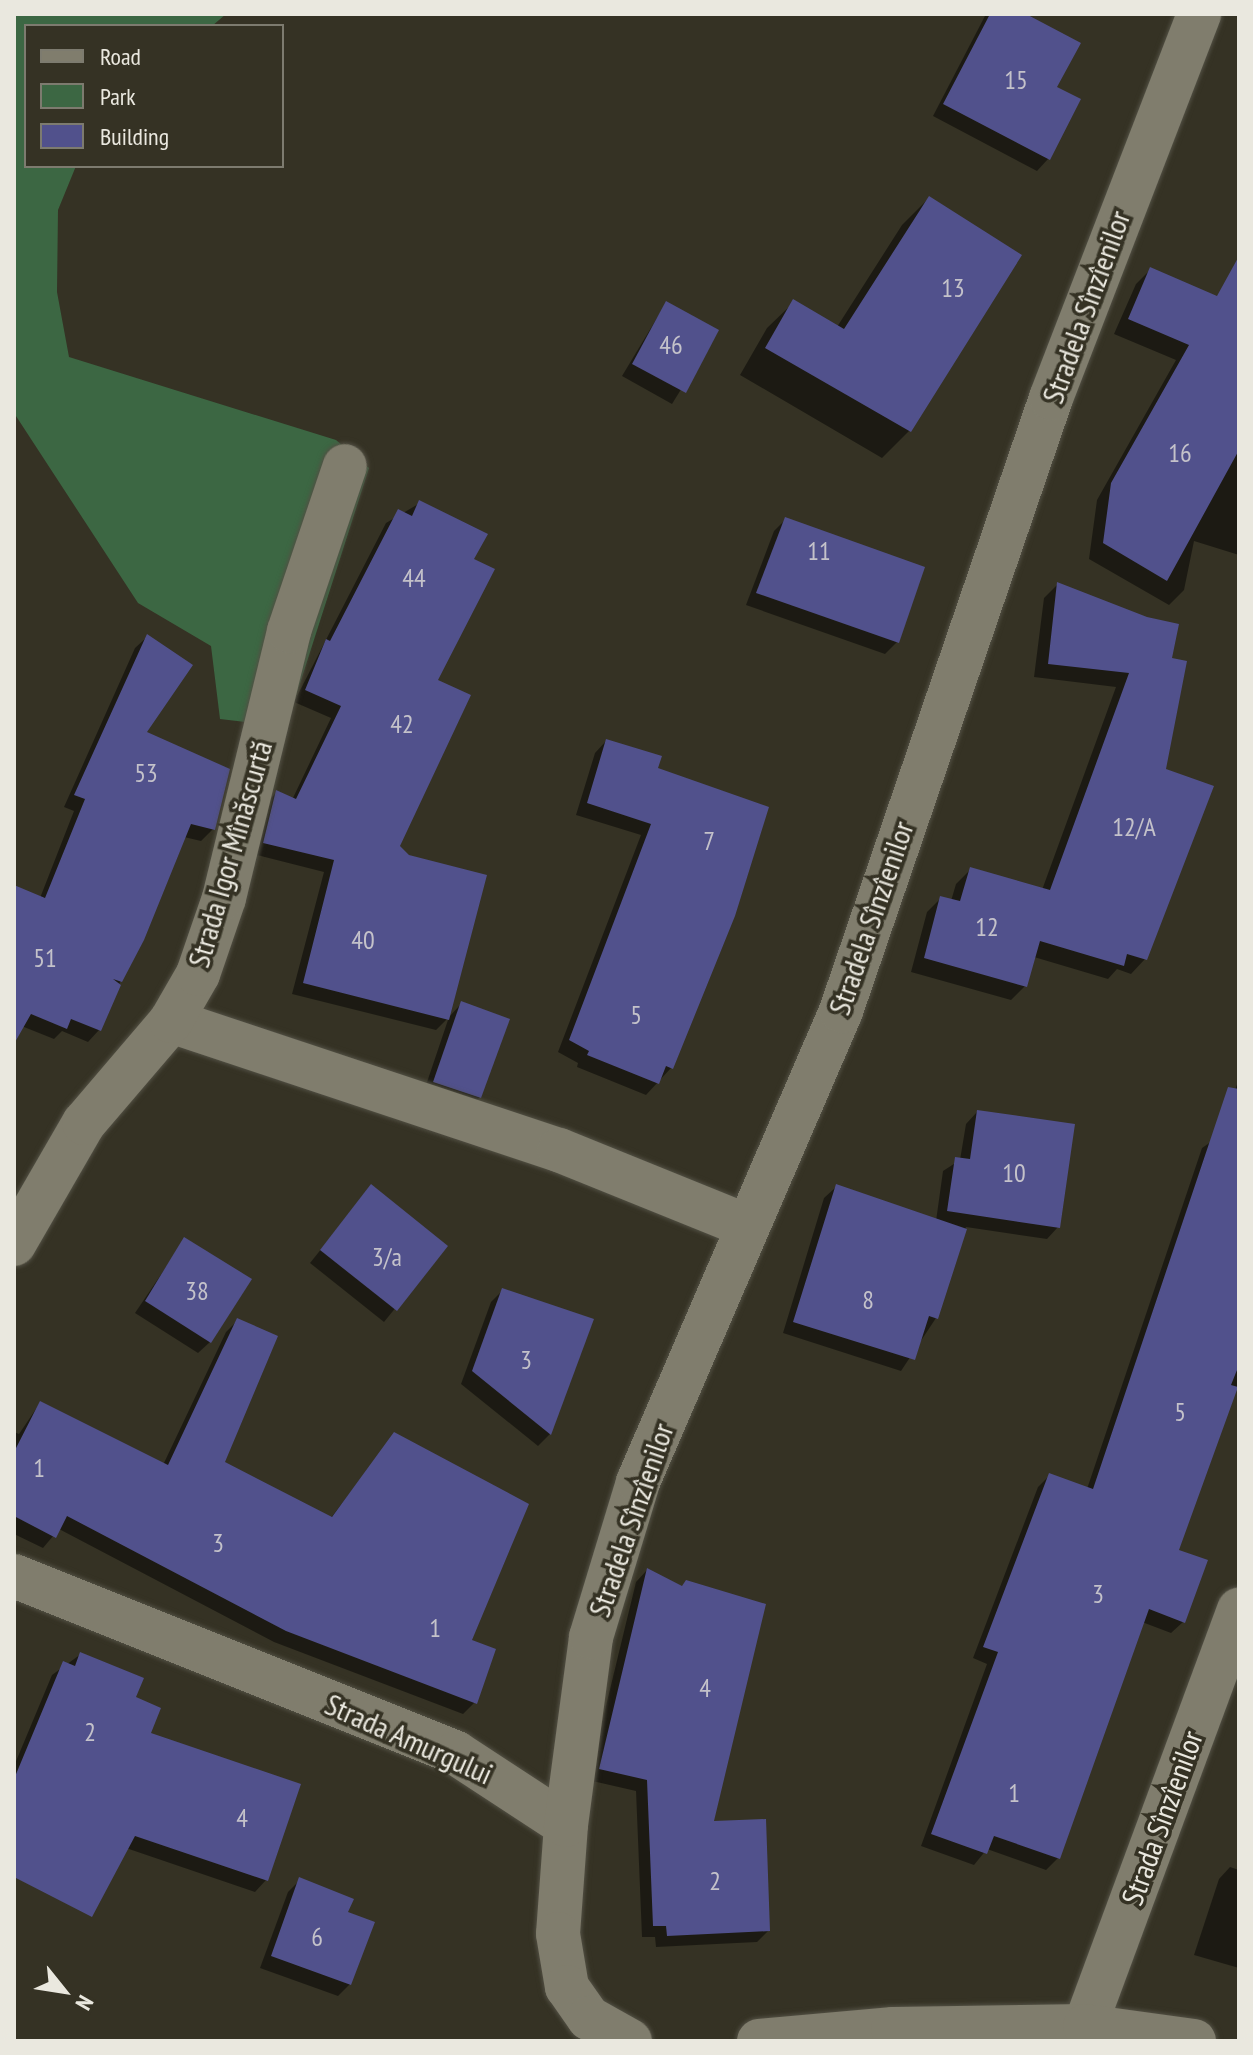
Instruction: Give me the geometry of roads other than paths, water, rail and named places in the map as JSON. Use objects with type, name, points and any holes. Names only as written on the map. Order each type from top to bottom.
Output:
[{"type":"street","name":"Stradela Sînzîenilor","points":[[566,1825],[591,1637],[638,1482],[841,1011],[1051,398],[1199,14]]},
{"type":"street","name":"Strada Igor Mînăscurtă","points":[[14,1244],[84,1123],[171,1021],[198,974],[224,898],[289,631],[345,466]]},
{"type":"street","points":[[171,1021],[559,1150],[747,1226]]},
{"type":"street","name":"Strada Amurgului","points":[[14,1576],[456,1753],[566,1825]]},
{"type":"street","name":"Strada Sînzîenilor","points":[[1085,2026],[1239,1610]]},
{"type":"street","points":[[566,1825],[558,1934],[567,1987],[589,2018],[630,2041]]},
{"type":"street","points":[[759,2041],[893,2029],[1085,2026],[1194,2041]]}]
